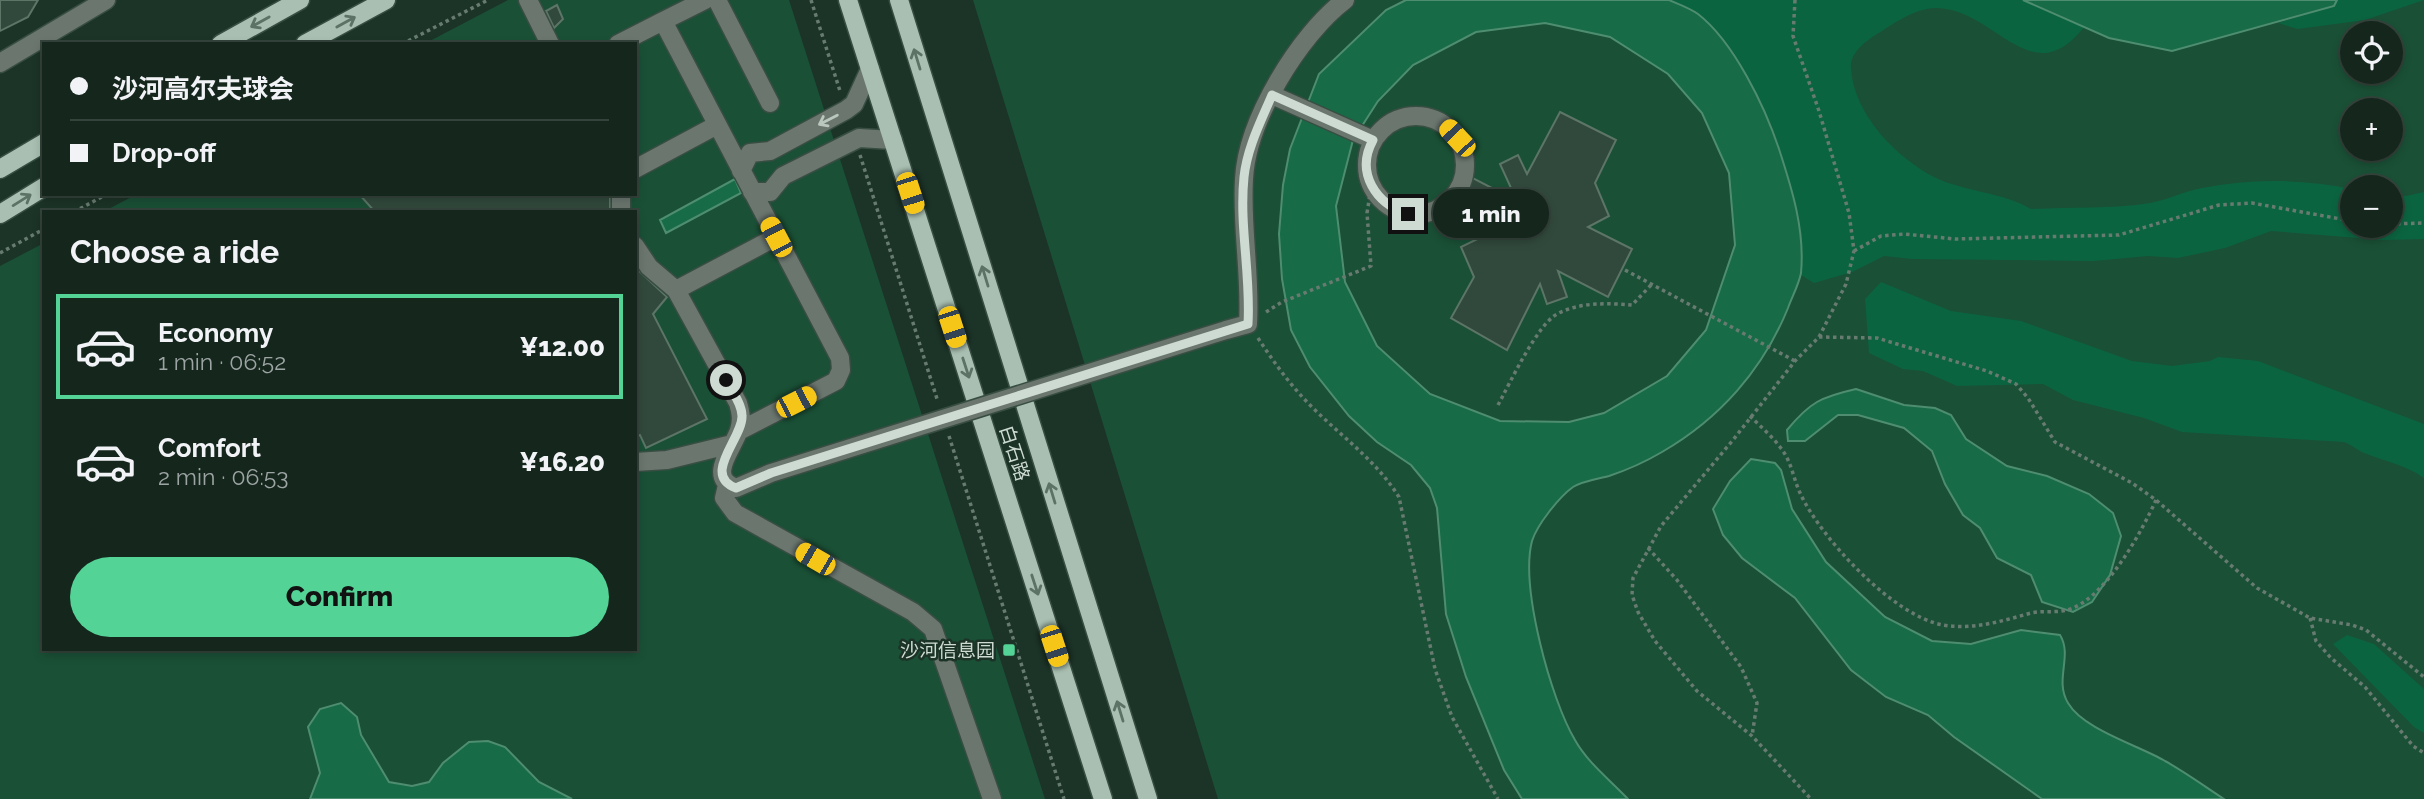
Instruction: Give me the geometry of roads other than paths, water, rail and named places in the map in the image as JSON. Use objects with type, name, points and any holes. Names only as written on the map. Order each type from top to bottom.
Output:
[{"type":"main road","points":[[225,42],[300,0]]},
{"type":"main road","points":[[309,42],[386,0]]},
{"type":"main road","name":"白石路","points":[[848,0],[1103,799]]},
{"type":"main road","name":"白石路","points":[[899,0],[1148,799]]},
{"type":"main road","points":[[0,169],[42,144]]},
{"type":"main road","points":[[0,214],[42,188]]},
{"type":"main road","points":[[1128,739],[1156,799]]},
{"type":"main road","points":[[1088,753],[1096,799]]},
{"type":"street","points":[[0,63],[106,0]]},
{"type":"street","points":[[527,0],[549,42]]},
{"type":"street","points":[[622,42],[705,0]]},
{"type":"street","points":[[718,0],[770,103]]},
{"type":"street","points":[[637,249],[649,267],[676,290],[738,402],[742,416],[721,468],[722,478],[727,485],[736,488],[771,473],[1248,324],[1249,283],[1244,176],[1251,143],[1286,66],[1307,37],[1345,0]]},
{"type":"street","points":[[637,462],[667,460],[735,438],[836,382],[841,370],[840,358],[663,21]]},
{"type":"street","points":[[741,171],[750,153],[770,150],[854,104],[870,69]]},
{"type":"street","points":[[1272,95],[1368,137]]},
{"type":"street","points":[[1413,116],[1430,118],[1446,125],[1457,138],[1464,154],[1465,171],[1460,189],[1438,209],[1416,214],[1393,209],[1371,188],[1367,173],[1368,137],[1396,119],[1413,116]]},
{"type":"street","points":[[637,168],[717,125]]},
{"type":"street","points":[[752,192],[770,192],[783,176],[855,140],[868,137],[893,140]]},
{"type":"street","points":[[676,290],[776,237]]},
{"type":"street","points":[[727,485],[724,498],[736,513],[914,612],[933,629],[992,799]]},
{"type":"place","name":"沙河信息园","points":[[1009,650]]}]
